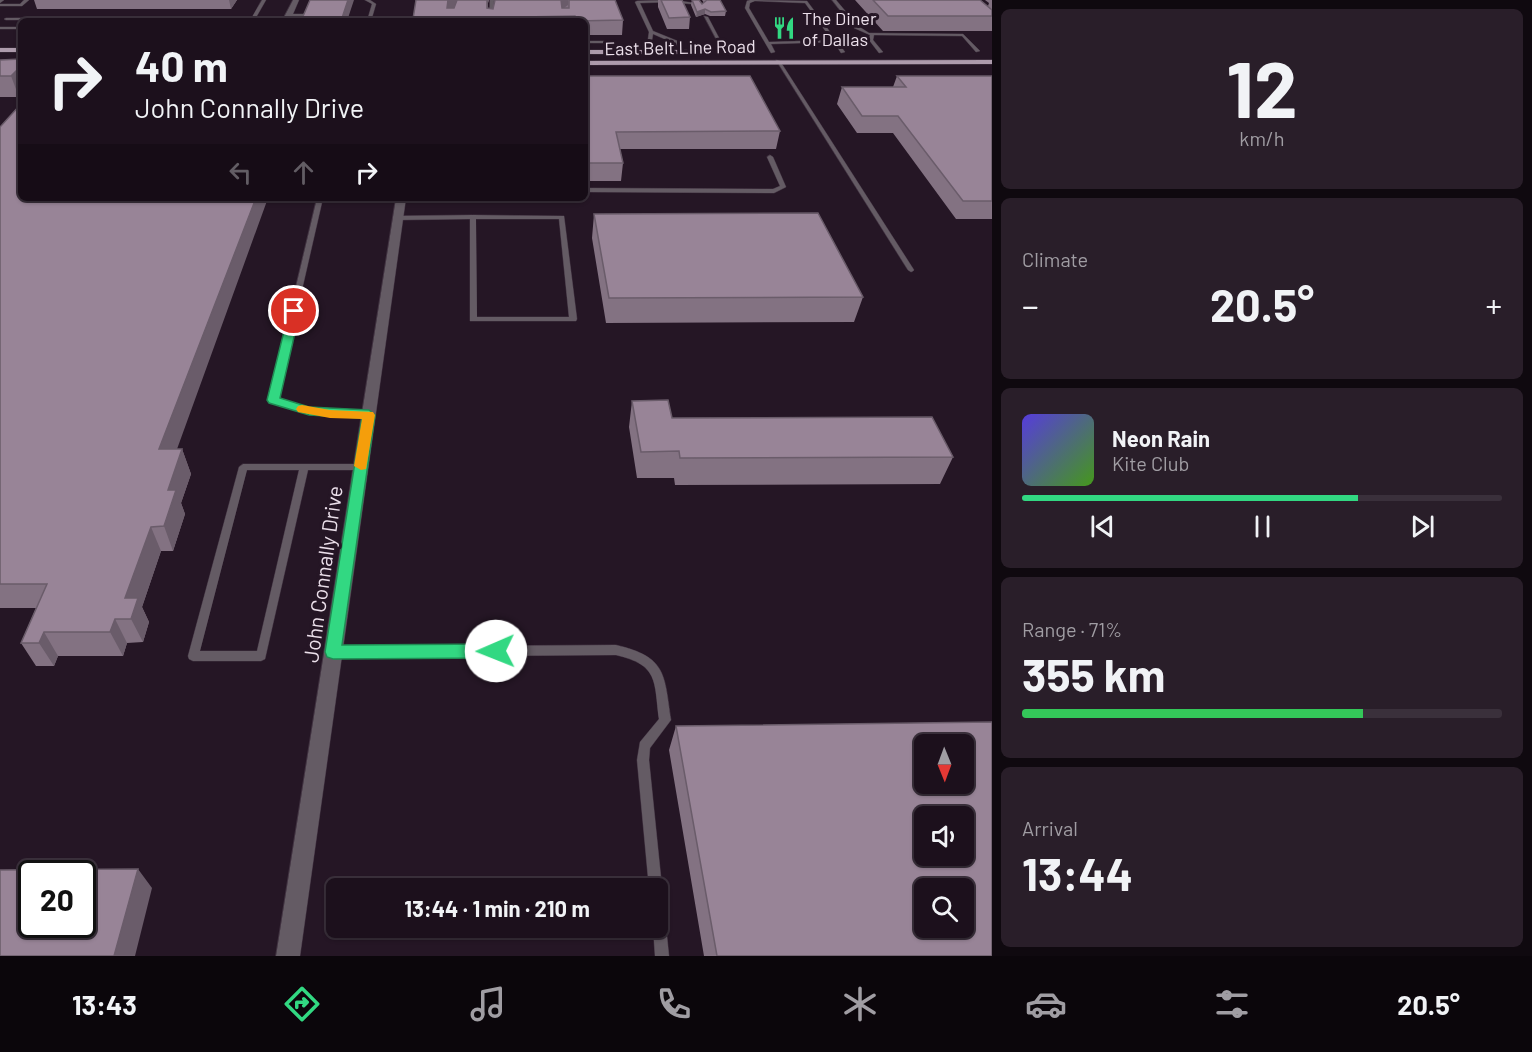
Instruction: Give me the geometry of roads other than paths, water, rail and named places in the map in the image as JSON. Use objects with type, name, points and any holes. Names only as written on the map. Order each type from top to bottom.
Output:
[{"type":"main road","points":[[0,50],[18,50]]},
{"type":"main road","points":[[968,51],[982,51]]},
{"type":"main road","name":"East Belt Line Road","points":[[588,52],[734,52]]},
{"type":"main road","name":"East Belt Line Road","points":[[763,52],[784,52]]},
{"type":"main road","points":[[773,52],[778,61]]},
{"type":"main road","points":[[831,52],[852,52]]},
{"type":"main road","points":[[872,52],[892,52]]},
{"type":"main road","points":[[0,59],[18,59]]},
{"type":"main road","name":"East Belt Line Road","points":[[588,63],[992,62]]},
{"type":"street","points":[[287,18],[296,0]]},
{"type":"street","name":"John Connally Drive","points":[[288,956],[401,201]]},
{"type":"lane","points":[[0,26],[27,0]]},
{"type":"lane","points":[[254,18],[264,0]]},
{"type":"lane","points":[[367,0],[375,4],[370,18]]},
{"type":"lane","points":[[773,52],[747,8],[748,2],[754,0],[806,2],[843,52]]},
{"type":"lane","points":[[834,0],[856,27],[872,35],[963,35],[982,51]]},
{"type":"lane","points":[[648,52],[651,32],[637,2],[700,2],[725,52]]},
{"type":"lane","points":[[491,18],[492,3]]},
{"type":"lane","points":[[486,6],[492,3],[504,5]]},
{"type":"lane","points":[[0,5],[21,5]]},
{"type":"lane","points":[[287,18],[304,15],[303,18]]},
{"type":"lane","points":[[6,19],[18,19]]},
{"type":"lane","points":[[0,26],[18,28]]},
{"type":"lane","points":[[651,32],[678,43],[683,52]]},
{"type":"lane","points":[[872,35],[871,40],[881,52]]},
{"type":"lane","points":[[768,43],[835,41]]},
{"type":"lane","points":[[588,42],[613,42],[618,52]]},
{"type":"lane","points":[[778,61],[911,270]]},
{"type":"lane","points":[[588,190],[774,190],[783,187],[770,157]]},
{"type":"lane","points":[[319,201],[273,400],[309,411],[369,415]]},
{"type":"lane","points":[[398,218],[473,217],[562,217],[573,319],[473,319],[473,217]]},
{"type":"lane","points":[[304,467],[261,656],[193,656],[243,467],[361,466]]},
{"type":"lane","points":[[333,652],[616,650],[634,653],[647,660],[656,670],[665,720],[644,746],[643,760],[655,878]]},
{"type":"lane","points":[[661,938],[663,956]]},
{"type":"place","name":"The Diner of Dallas","points":[[784,28]]}]
